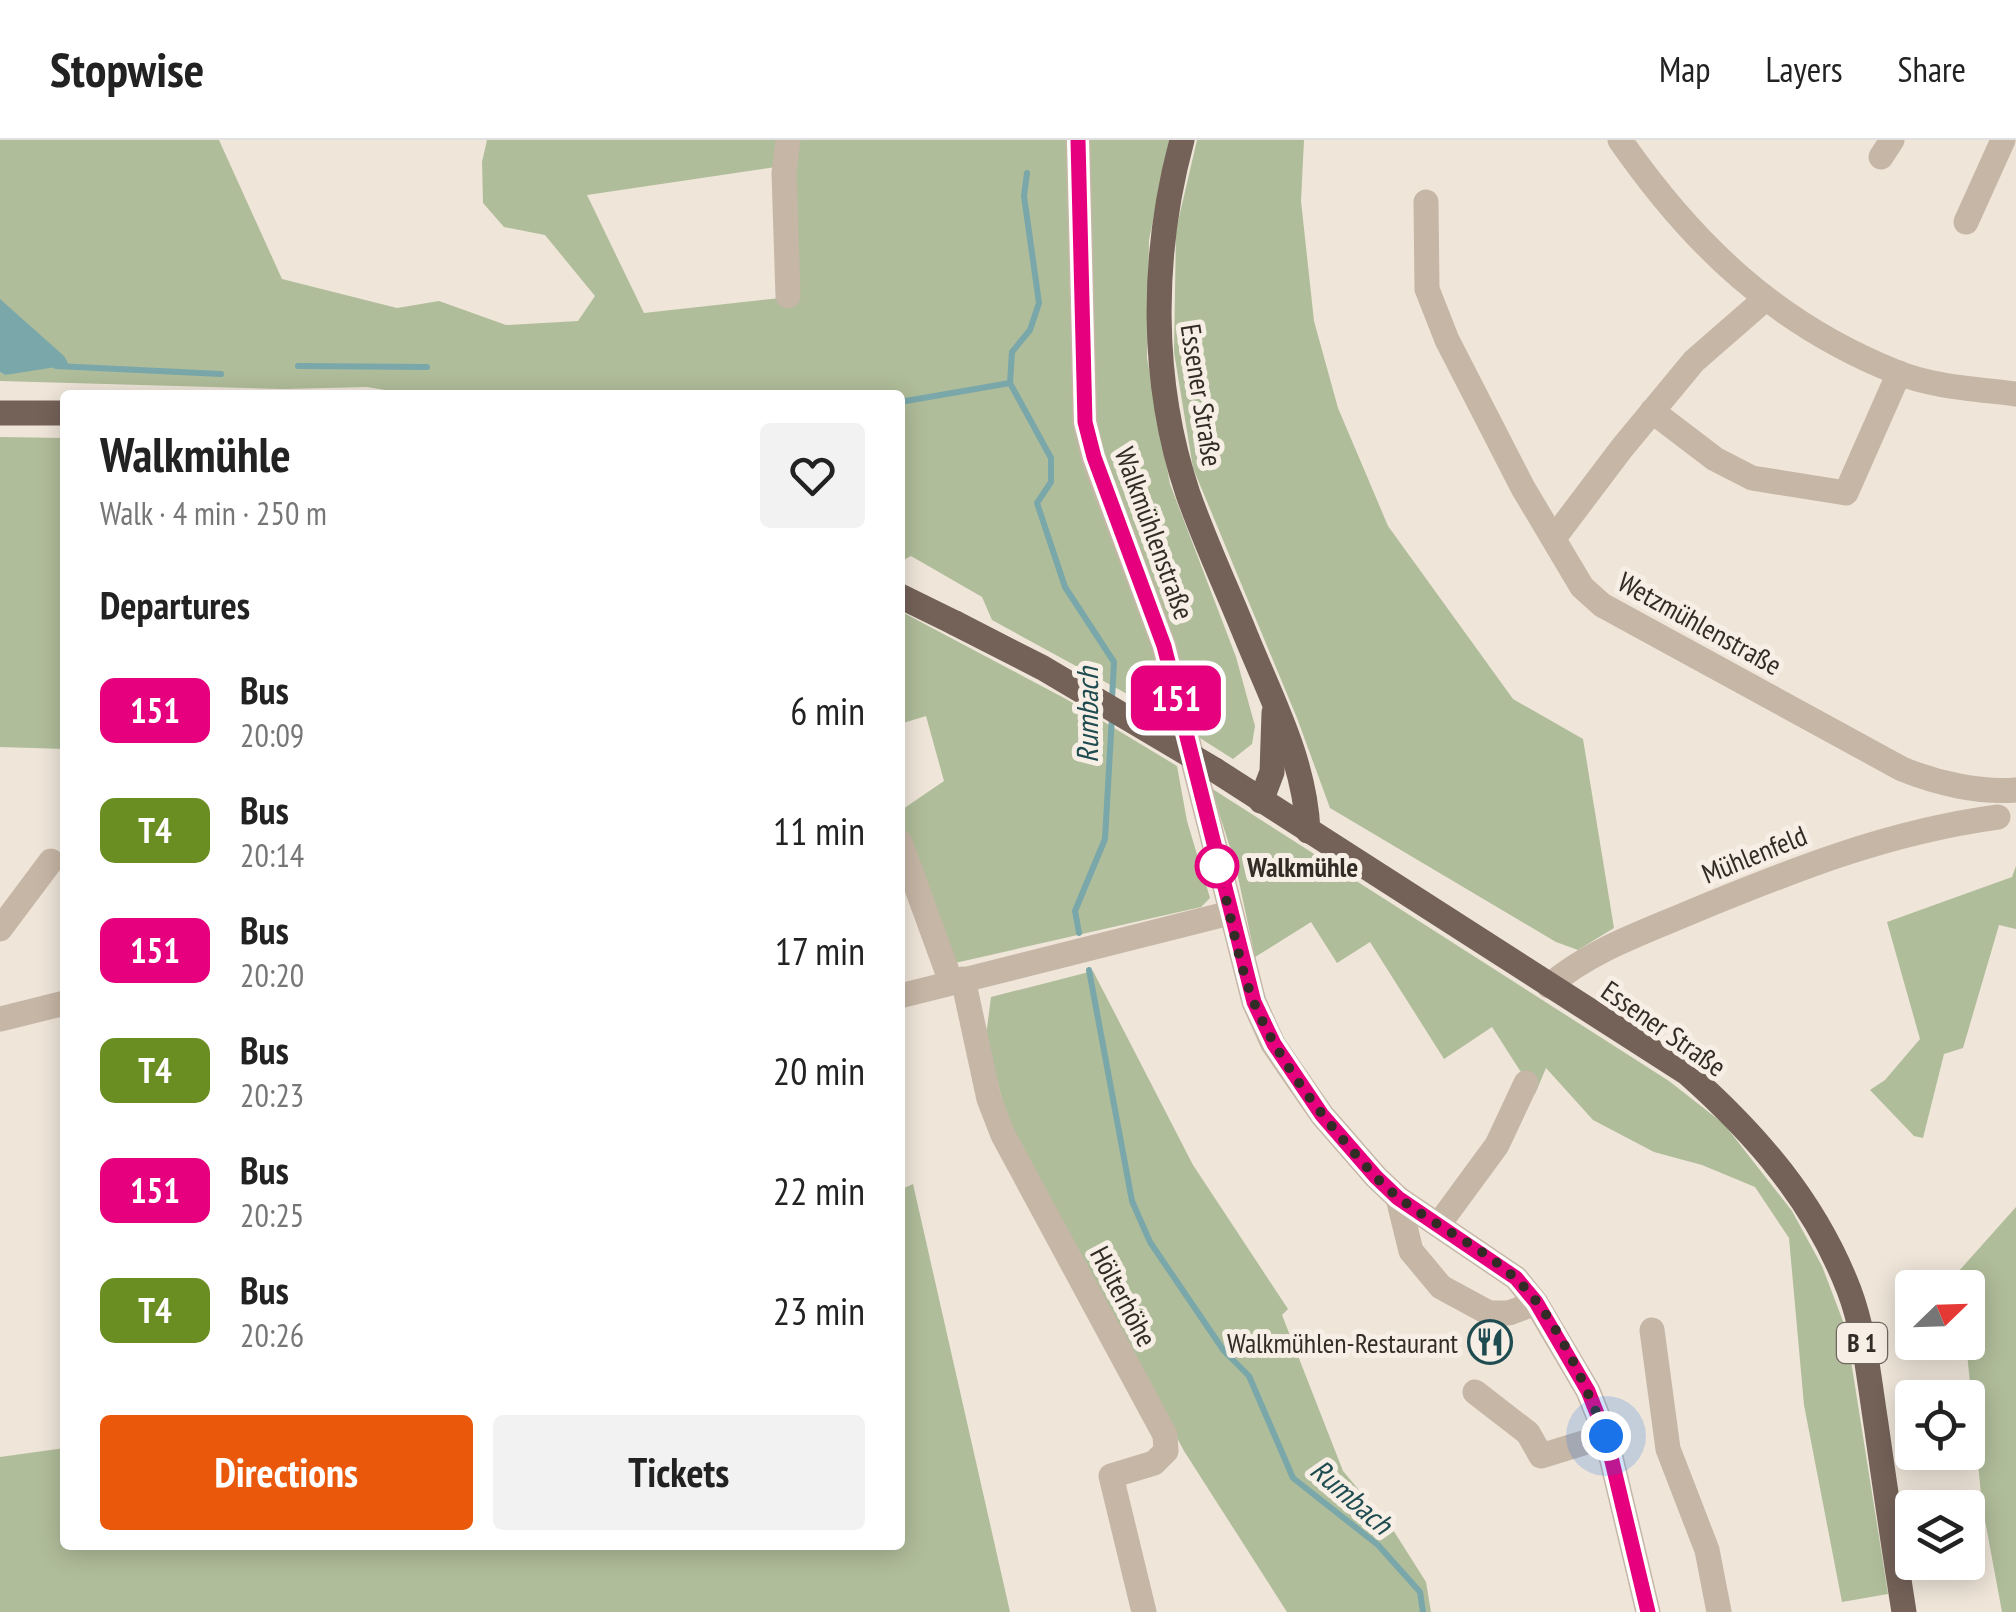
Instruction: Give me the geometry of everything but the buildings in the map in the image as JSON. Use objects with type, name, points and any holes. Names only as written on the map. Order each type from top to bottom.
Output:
[{"type":"main road","name":"Essener Straße","points":[[1182,140],[1163,237],[1158,297],[1161,359],[1171,431],[1188,494],[1296,753],[1308,831]]},
{"type":"main road","points":[[0,412],[60,413]]},
{"type":"main road","name":"Essener Straße","points":[[905,598],[1043,668],[1216,770],[1686,1074],[1741,1122],[1779,1166],[1810,1211],[1850,1292],[1867,1363],[1904,1612]]},
{"type":"main road","name":"Essener Straße","points":[[1261,801],[1272,772],[1274,704]]},
{"type":"street","points":[[788,140],[784,172],[788,296]]},
{"type":"street","name":"Walkmühlenstraße","points":[[1078,140],[1085,422],[1100,474],[1164,646],[1254,1002],[1274,1044],[1322,1115],[1376,1177],[1398,1198],[1516,1278],[1536,1302],[1588,1391],[1606,1436],[1648,1612]]},
{"type":"street","points":[[1620,140],[1686,228],[1764,300],[1830,340],[1899,374],[2016,394]]},
{"type":"street","points":[[1966,222],[2004,140]]},
{"type":"street","name":"Wetzmühlenstraße","points":[[1426,202],[1427,289],[1456,357],[1523,488],[1582,587],[1602,605],[1924,778],[1998,792],[2016,790]]},
{"type":"street","points":[[1554,538],[1694,361],[1764,300]]},
{"type":"street","points":[[1652,412],[1715,459],[1752,478],[1846,492],[1899,374]]},
{"type":"street","name":"Mühlenfeld","points":[[1549,986],[1565,972],[1617,943],[1806,864],[1866,844],[1998,818]]},
{"type":"street","points":[[905,854],[957,981]]},
{"type":"street","points":[[0,929],[51,861]]},
{"type":"street","points":[[905,995],[1230,913]]},
{"type":"street","name":"Hölterhöhe","points":[[957,981],[988,1098],[1004,1135],[1165,1435],[1166,1451],[1154,1463],[1110,1476],[1144,1612]]},
{"type":"street","points":[[0,1019],[60,1004]]},
{"type":"street","points":[[1439,1224],[1497,1145],[1526,1084]]},
{"type":"street","points":[[1398,1198],[1411,1251],[1440,1288],[1488,1313],[1509,1314],[1536,1302]]},
{"type":"street","points":[[1652,1330],[1668,1450],[1706,1550],[1719,1612]]},
{"type":"street","points":[[1475,1392],[1528,1433],[1541,1456],[1606,1436]]},
{"type":"green space","points":[[0,140],[219,140],[282,279],[397,308],[439,301],[506,325],[578,321],[595,296],[545,235],[504,227],[483,203],[482,162],[487,140],[781,140],[776,167],[587,195],[644,313],[780,298],[792,140],[1169,140],[1149,240],[1147,358],[1170,484],[1236,657],[1255,726],[1252,744],[1233,759],[1151,707],[992,620],[982,597],[911,556],[905,559],[905,390],[283,389],[0,381],[0,372],[5,375],[0,332]]},
{"type":"green space","points":[[1197,140],[1304,140],[1301,201],[1314,321],[1338,408],[1388,526],[1513,699],[1583,739],[1614,928],[1578,950],[1556,942],[1330,808],[1297,718],[1193,468],[1174,352],[1176,230]]},
{"type":"green space","points":[[0,437],[60,438],[60,749],[0,747]]},
{"type":"green space","points":[[905,614],[1066,699],[1177,766],[1187,821],[1210,898],[1201,907],[955,963],[905,836],[905,808],[944,781],[926,716],[905,722]]},
{"type":"green space","points":[[1211,788],[1669,1081],[1724,1124],[1792,1211],[1822,1266],[1846,1329],[1888,1594],[1842,1602],[1804,1405],[1789,1238],[1755,1187],[1702,1165],[1654,1152],[1593,1120],[1546,1068],[1535,1094],[1492,1027],[1444,1059],[1370,942],[1337,963],[1311,922],[1255,957],[1235,863]]},
{"type":"green space","points":[[2016,866],[2016,929],[1999,925],[1963,1048],[1944,1054],[1923,1138],[1914,1136],[1870,1090],[1885,1080],[1920,1039],[1887,922],[2012,877]]},
{"type":"green space","points":[[1093,971],[1193,1165],[1288,1309],[1282,1315],[1343,1471],[1395,1533],[1426,1582],[1431,1612],[1287,1612],[1184,1451],[1006,1115],[986,1036],[991,997]]},
{"type":"green space","points":[[913,1184],[1010,1612],[0,1612],[0,1457],[60,1449],[60,1550],[905,1550],[905,1188]]},
{"type":"green space","points":[[2016,1207],[2016,1612],[2002,1612],[1985,1520],[1985,1490],[1981,1490],[1979,1470],[1985,1470],[1985,1380],[1970,1380],[1968,1360],[1985,1360],[1985,1270],[1960,1270]]},
{"type":"water","points":[[0,299],[64,356],[69,365],[5,375],[0,372]]},
{"type":"waterway","name":"Rumbach","points":[[1027,173],[1024,196],[1039,303],[1030,330],[1012,352],[1010,383],[1051,458],[1051,482],[1037,503],[1065,587],[1114,662],[1112,699]]},
{"type":"waterway","points":[[56,366],[221,374]]},
{"type":"waterway","points":[[298,366],[427,367]]},
{"type":"waterway","points":[[905,401],[1010,383]]},
{"type":"waterway","name":"Rumbach","points":[[1079,933],[1075,911],[1105,839],[1112,716]]},
{"type":"waterway","name":"Rumbach","points":[[1089,970],[1132,1201],[1150,1242],[1224,1351],[1249,1376],[1293,1478],[1378,1545],[1420,1592],[1423,1612]]},
{"type":"bus line","name":"151","points":[[1078,140],[1085,422],[1119,528],[1164,646],[1254,1002],[1274,1044],[1322,1115],[1376,1177],[1398,1198],[1516,1278],[1536,1302],[1588,1391],[1606,1436],[1648,1612]]},
{"type":"place","name":"Walkmühle","points":[[1217,866]]},
{"type":"place","name":"Walkmühlen-Restaurant","points":[[1490,1342]]},
{"type":"route","points":[[1217,866],[1254,1002],[1274,1044],[1322,1115],[1398,1198],[1516,1278],[1565,1349],[1606,1436]]}]
